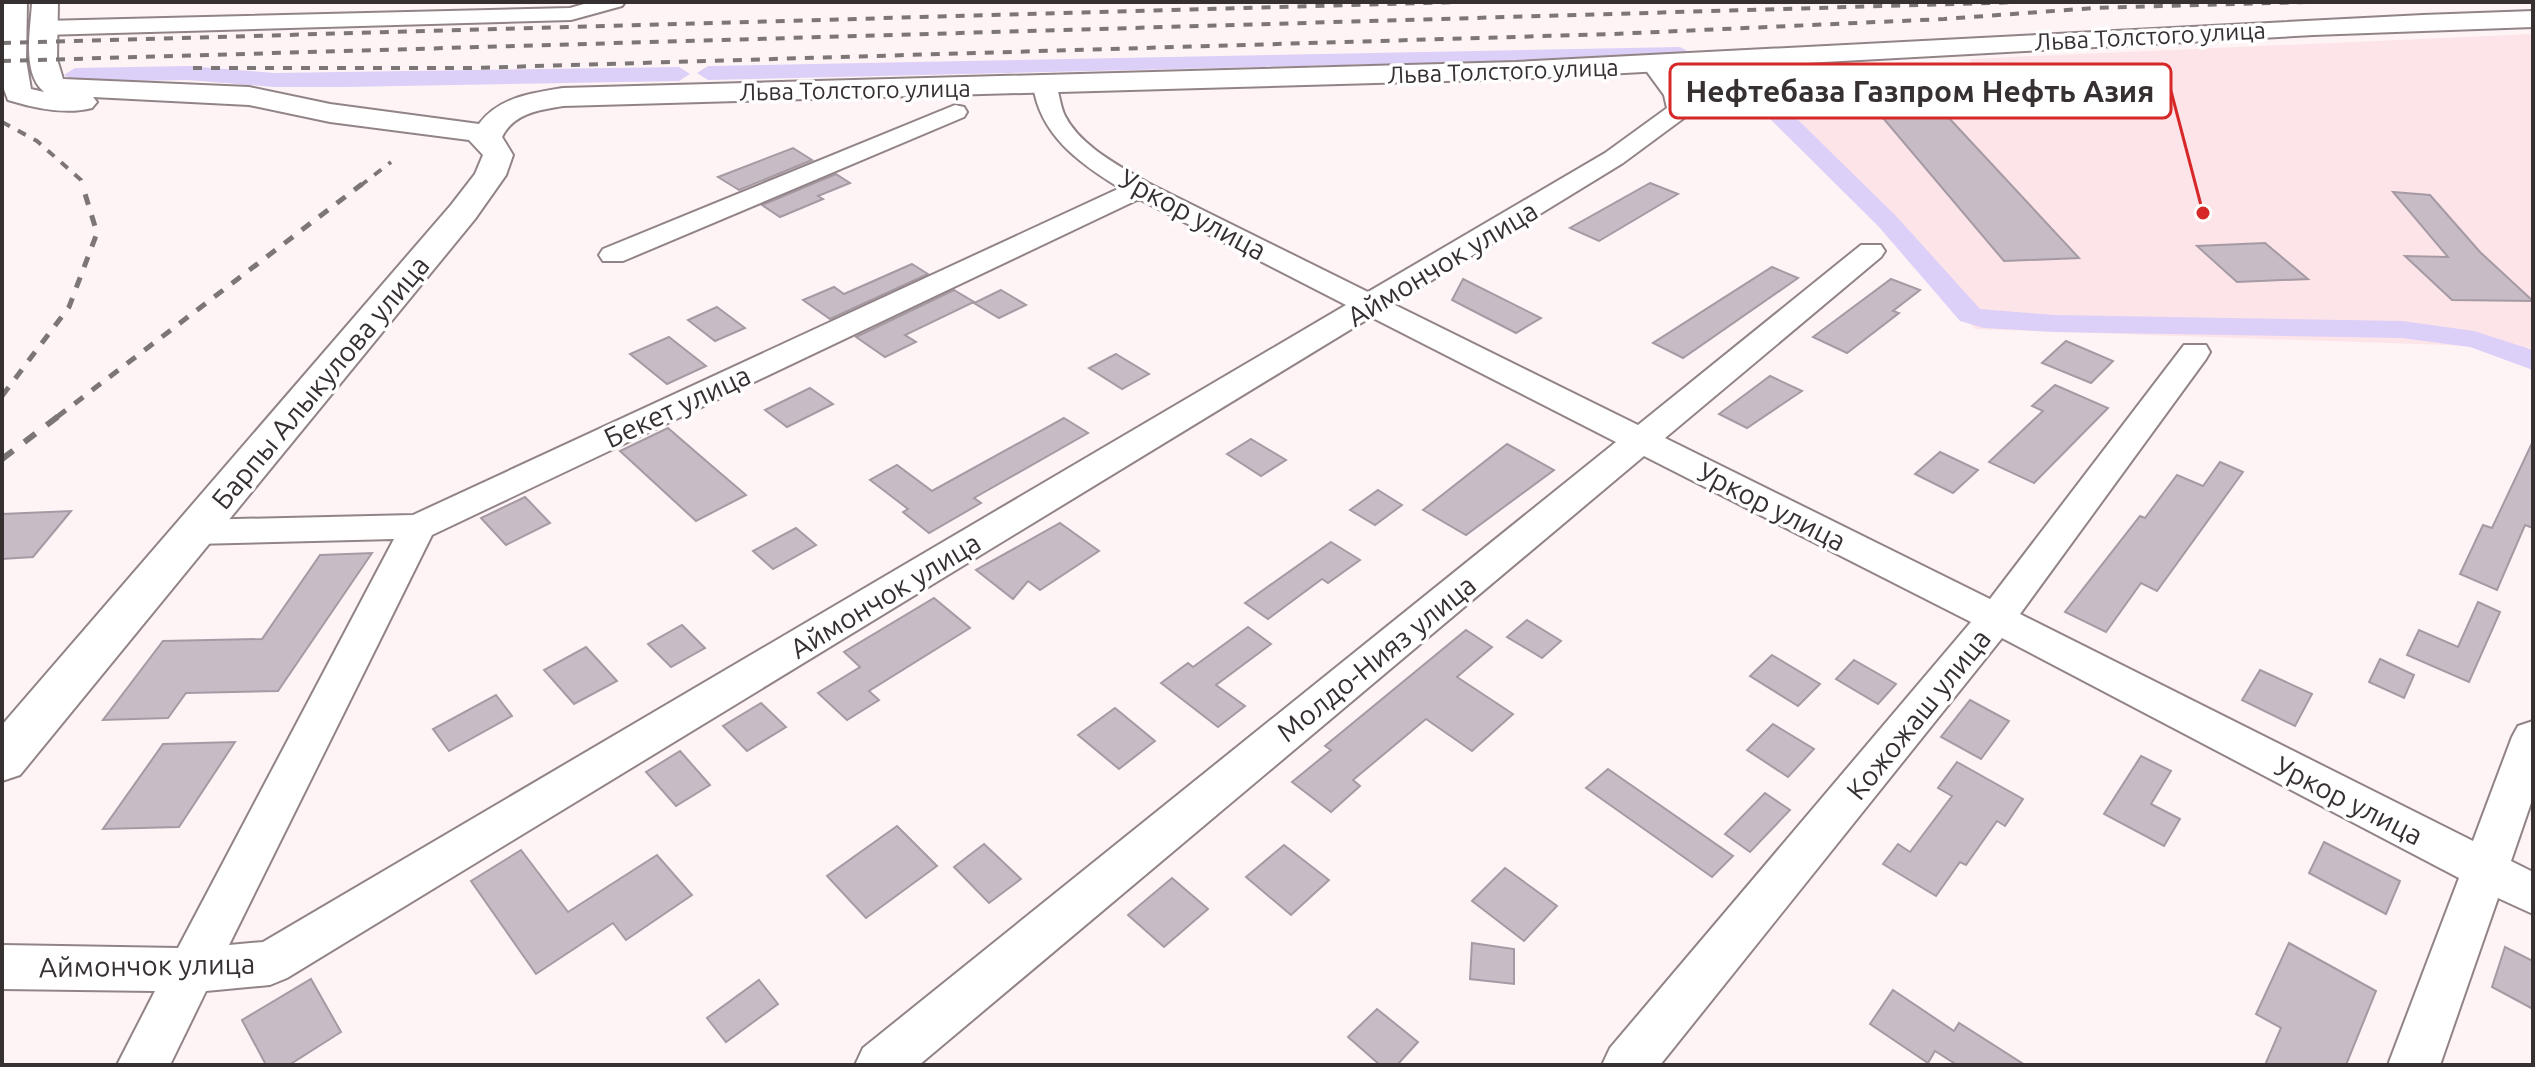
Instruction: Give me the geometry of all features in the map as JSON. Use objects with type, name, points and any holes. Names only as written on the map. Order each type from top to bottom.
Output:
[{"type":"main road","points":[[14,2],[13,77],[18,94],[26,98],[264,111],[563,97]]},
{"type":"main road","points":[[44,15],[47,76],[56,87],[224,93],[276,99],[307,108],[438,125],[487,137]]},
{"type":"main road","name":"Льва Толстого улица","points":[[487,137],[493,122],[503,113],[522,105],[563,97],[950,100],[1045,85],[1653,65],[2213,32],[2533,19]]},
{"type":"main road","name":"Барпы Алыкулова улица","points":[[2,761],[480,189],[498,155],[487,137]]},
{"type":"street","points":[[44,15],[571,14],[615,2]]},
{"type":"street","name":"Аймончок улица","points":[[2,967],[195,970],[270,963],[1370,306],[1485,232],[1555,196],[1680,110],[1680,102],[1653,65]]},
{"type":"street","name":"Уркор улица","points":[[1045,85],[1050,109],[1075,144],[1139,189],[1996,618],[2533,894]]},
{"type":"street","points":[[613,255],[883,140],[950,100]]},
{"type":"street","name":"Бекет улица","points":[[194,532],[418,527],[1139,189]]},
{"type":"street","name":"Молдо-Нияз улица","points":[[881,1065],[1871,251]]},
{"type":"street","name":"Кожожаш улица","points":[[1628,1065],[1996,618],[2195,352]]},
{"type":"street","points":[[143,1065],[195,970],[418,527]]},
{"type":"street","points":[[2414,1065],[2533,737]]},
{"type":"shaded area","points":[[2533,34],[2533,348],[1975,329],[1769,98],[1823,79],[1978,69],[1969,59]]},
{"type":"building","points":[[1948,117],[2079,258],[2004,261],[1883,118]]},
{"type":"building","points":[[793,148],[812,160],[739,190],[718,177]]},
{"type":"building","points":[[836,174],[850,183],[818,196],[823,199],[780,217],[762,205]]},
{"type":"building","points":[[1650,183],[1678,194],[1599,241],[1570,228]]},
{"type":"building","points":[[2393,192],[2430,195],[2480,252],[2533,301],[2452,300],[2405,256],[2448,257]]},
{"type":"building","points":[[2265,243],[2308,279],[2237,282],[2197,246]]},
{"type":"building","points":[[912,264],[928,274],[830,319],[803,300],[834,287],[844,294]]},
{"type":"building","points":[[1772,267],[1798,278],[1683,358],[1653,343]]},
{"type":"building","points":[[1463,279],[1541,318],[1516,333],[1452,300]]},
{"type":"building","points":[[1891,279],[1920,290],[1893,311],[1899,313],[1847,353],[1813,337]]},
{"type":"building","points":[[954,290],[974,302],[905,335],[916,342],[885,357],[856,337]]},
{"type":"building","points":[[1001,290],[1026,305],[999,318],[974,303]]},
{"type":"building","points":[[717,307],[745,328],[715,341],[688,320]]},
{"type":"building","points":[[669,337],[706,366],[667,384],[630,354]]},
{"type":"building","points":[[2066,341],[2113,361],[2091,383],[2042,363]]},
{"type":"building","points":[[1116,354],[1149,374],[1122,389],[1089,368]]},
{"type":"building","points":[[1770,376],[1802,391],[1747,428],[1719,414]]},
{"type":"building","points":[[2055,385],[2108,408],[2034,483],[1989,462],[2043,411],[2032,406]]},
{"type":"building","points":[[810,388],[833,404],[787,427],[765,410]]},
{"type":"building","points":[[1064,418],[1088,433],[974,498],[981,503],[929,533],[903,512],[908,509],[870,480],[897,465],[932,491]]},
{"type":"building","points":[[668,428],[746,495],[696,521],[620,451]]},
{"type":"building","points":[[1251,439],[1286,460],[1261,476],[1227,454]]},
{"type":"building","points":[[2533,441],[2533,528],[2525,525],[2497,590],[2460,574],[2483,525],[2492,528]]},
{"type":"building","points":[[1507,444],[1554,470],[1466,535],[1423,510]]},
{"type":"building","points":[[1940,452],[1978,470],[1953,493],[1915,474]]},
{"type":"building","points":[[2220,462],[2243,472],[2157,591],[2141,583],[2106,632],[2065,612],[2140,516],[2145,518],[2177,475],[2203,486]]},
{"type":"building","points":[[1378,490],[1402,505],[1375,525],[1350,510]]},
{"type":"building","points":[[525,497],[550,523],[506,545],[481,518]]},
{"type":"building","points":[[71,511],[33,557],[2,559],[2,514]]},
{"type":"building","points":[[1060,523],[1099,551],[1040,590],[1028,581],[1013,599],[976,570]]},
{"type":"building","points":[[796,528],[816,545],[773,569],[753,551]]},
{"type":"building","points":[[1331,542],[1360,560],[1328,583],[1322,579],[1268,619],[1245,603]]},
{"type":"building","points":[[372,553],[278,691],[186,693],[168,718],[103,720],[163,641],[262,639],[320,555]]},
{"type":"building","points":[[934,598],[970,628],[869,691],[879,700],[847,720],[818,693],[860,667],[844,652]]},
{"type":"building","points":[[2478,602],[2500,612],[2469,682],[2407,655],[2419,630],[2458,647]]},
{"type":"building","points":[[1527,620],[1561,641],[1542,658],[1507,637]]},
{"type":"building","points":[[682,625],[705,648],[671,667],[648,644]]},
{"type":"building","points":[[1248,627],[1271,644],[1216,685],[1245,706],[1218,727],[1161,683],[1188,663],[1193,667]]},
{"type":"building","points":[[1466,630],[1492,647],[1457,677],[1513,714],[1472,751],[1426,719],[1353,780],[1360,786],[1331,812],[1292,782],[1331,750],[1325,746]]},
{"type":"building","points":[[586,647],[617,681],[574,704],[544,670]]},
{"type":"building","points":[[1772,655],[1820,684],[1798,706],[1750,676]]},
{"type":"building","points":[[2380,659],[2414,675],[2404,698],[2369,682]]},
{"type":"building","points":[[1854,660],[1896,684],[1878,704],[1836,679]]},
{"type":"building","points":[[2260,670],[2312,694],[2295,726],[2242,700]]},
{"type":"building","points":[[496,695],[512,716],[449,751],[433,729]]},
{"type":"building","points":[[1970,700],[2009,721],[1981,759],[1941,737]]},
{"type":"building","points":[[761,703],[786,727],[747,751],[723,726]]},
{"type":"building","points":[[1115,708],[1155,741],[1119,769],[1078,735]]},
{"type":"building","points":[[1773,724],[1814,749],[1788,777],[1747,750]]},
{"type":"building","points":[[235,742],[179,827],[103,829],[163,744]]},
{"type":"building","points":[[680,751],[710,785],[676,806],[646,772]]},
{"type":"building","points":[[2141,756],[2171,771],[2151,804],[2180,819],[2164,846],[2104,814]]},
{"type":"building","points":[[1957,762],[2023,799],[2005,826],[1997,821],[1966,865],[1960,862],[1936,896],[1883,864],[1898,844],[1910,852],[1952,796],[1938,788]]},
{"type":"building","points":[[1608,769],[1733,856],[1712,877],[1586,788]]},
{"type":"building","points":[[1765,793],[1790,810],[1750,852],[1725,834]]},
{"type":"building","points":[[897,826],[937,866],[866,918],[827,876]]},
{"type":"building","points":[[2324,842],[2400,881],[2386,914],[2309,873]]},
{"type":"building","points":[[984,844],[1021,879],[989,903],[954,867]]},
{"type":"building","points":[[1284,845],[1329,880],[1291,915],[1246,877]]},
{"type":"building","points":[[521,850],[568,912],[657,855],[692,895],[626,940],[613,923],[536,974],[471,881]]},
{"type":"building","points":[[1505,868],[1557,906],[1524,941],[1472,901]]},
{"type":"building","points":[[1172,878],[1208,909],[1164,947],[1128,915]]},
{"type":"building","points":[[1472,943],[1514,949],[1514,984],[1470,979]]},
{"type":"building","points":[[2289,943],[2376,991],[2346,1065],[2265,1065],[2281,1028],[2256,1014]]},
{"type":"building","points":[[2505,947],[2533,961],[2533,1009],[2492,987]]},
{"type":"building","points":[[311,979],[341,1032],[289,1065],[266,1065],[242,1020]]},
{"type":"building","points":[[759,980],[778,1004],[726,1042],[707,1018]]},
{"type":"building","points":[[1893,990],[1954,1031],[1959,1023],[2025,1065],[1957,1065],[1935,1051],[1928,1063],[1870,1024]]},
{"type":"building","points":[[1377,1009],[1418,1042],[1397,1065],[1380,1065],[1348,1037]]},
{"type":"waterway","points":[[708,73],[1680,53]]},
{"type":"waterway","points":[[1731,67],[1888,222],[1970,315],[1984,320],[2054,324],[2402,329],[2474,339],[2506,348],[2533,361]]},
{"type":"waterway","points":[[75,75],[188,73],[274,80],[344,80],[679,74]]},
{"type":"railway","points":[[2,43],[1455,2]]},
{"type":"railway","points":[[2,61],[2021,2]]},
{"type":"railway","points":[[193,68],[471,68],[1613,34],[1944,19],[2094,8],[2309,2]]},
{"type":"railway","points":[[2,122],[37,141],[81,180],[83,186]]},
{"type":"railway","points":[[360,186],[391,162]]},
{"type":"railway","points":[[2,396],[69,307],[97,233],[82,184]]},
{"type":"railway","points":[[57,417],[362,184]]},
{"type":"railway","points":[[2,459],[60,415]]},
{"type":"place","name":"Нефтебаза Газпром Нефть Азия","points":[[2203,213]]}]
